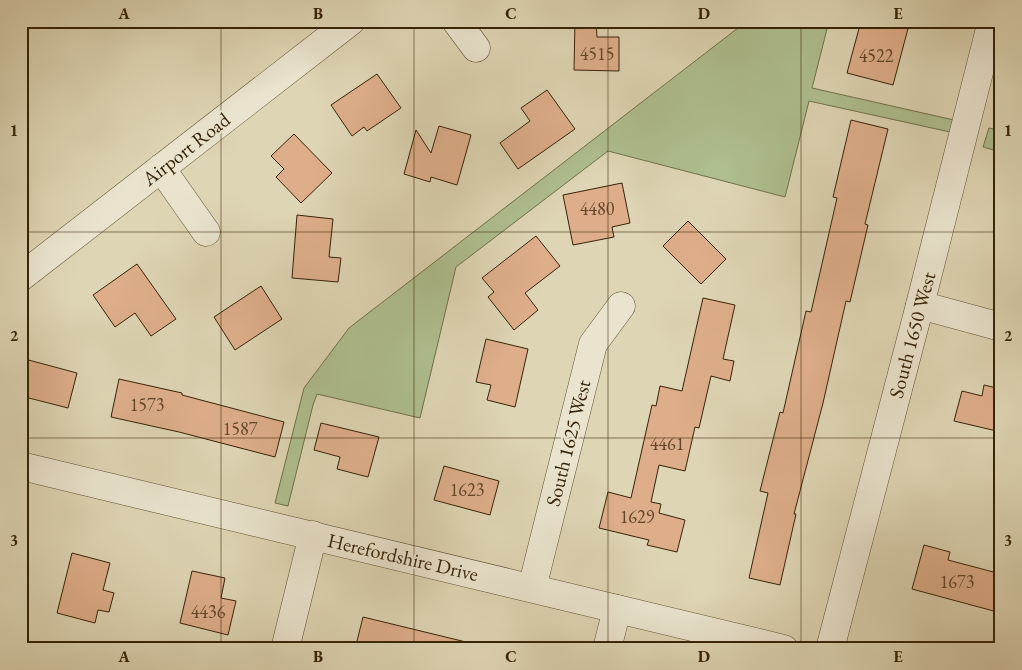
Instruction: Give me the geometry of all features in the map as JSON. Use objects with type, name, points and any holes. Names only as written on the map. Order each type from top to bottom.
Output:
[{"type":"street","name":"Airport Road","points":[[21,277],[351,21]]},
{"type":"street","points":[[456,21],[476,48]]},
{"type":"street","name":"South 1650 West","points":[[830,649],[992,21]]},
{"type":"street","points":[[161,168],[206,232]]},
{"type":"street","points":[[920,305],[1001,327]]},
{"type":"street","name":"South 1625 West","points":[[532,588],[593,344],[621,306]]},
{"type":"street","name":"Herefordshire Drive","points":[[21,466],[784,649]]},
{"type":"street","points":[[285,649],[313,536]]},
{"type":"street","points":[[607,649],[617,608]]},
{"type":"green space","points":[[747,21],[829,21],[812,88],[954,120],[950,132],[809,101],[785,197],[608,151],[456,267],[420,418],[317,394],[288,506],[275,503],[304,388],[349,328]]},
{"type":"green space","points":[[989,128],[1001,131],[1001,152],[983,147]]},
{"type":"building","points":[[575,21],[596,21],[597,37],[619,37],[619,71],[574,70]]},
{"type":"building","points":[[861,21],[910,21],[893,85],[847,73]]},
{"type":"building","points":[[377,74],[401,108],[367,131],[364,127],[352,136],[331,105]]},
{"type":"building","points":[[547,90],[575,129],[518,169],[500,143],[530,121],[521,108]]},
{"type":"building","points":[[851,120],[888,129],[865,224],[868,225],[850,302],[846,301],[823,403],[794,514],[796,514],[780,585],[749,578],[768,493],[760,491],[780,412],[783,413],[806,311],[811,312],[837,198],[833,197]]},
{"type":"building","points":[[439,126],[471,135],[457,185],[431,177],[430,182],[404,174],[416,130],[431,153]]},
{"type":"building","points":[[294,134],[332,173],[301,203],[276,177],[284,169],[271,156]]},
{"type":"building","points":[[622,183],[630,223],[612,227],[614,237],[573,245],[563,195]]},
{"type":"building","points":[[297,215],[333,219],[329,257],[341,258],[338,282],[292,278]]},
{"type":"building","points":[[688,221],[726,259],[701,284],[663,246]]},
{"type":"building","points":[[536,236],[560,266],[525,293],[538,310],[514,330],[488,297],[494,292],[482,278]]},
{"type":"building","points":[[137,264],[176,319],[151,336],[135,313],[115,327],[93,295]]},
{"type":"building","points":[[261,286],[282,319],[235,350],[214,317]]},
{"type":"building","points":[[703,298],[735,305],[723,359],[734,361],[730,381],[711,376],[699,428],[695,427],[685,471],[659,465],[651,502],[661,504],[659,513],[685,520],[677,552],[647,545],[649,540],[599,528],[608,492],[631,498],[652,405],[656,406],[660,386],[682,391]]},
{"type":"building","points":[[486,339],[528,349],[515,407],[487,400],[491,385],[476,382]]},
{"type":"building","points":[[21,358],[77,373],[68,408],[21,396]]},
{"type":"building","points":[[119,379],[182,393],[182,395],[284,422],[275,457],[179,432],[111,417]]},
{"type":"building","points":[[984,385],[1001,389],[1001,432],[954,421],[962,391],[982,396]]},
{"type":"building","points":[[321,423],[379,437],[368,477],[337,469],[340,457],[314,450]]},
{"type":"building","points":[[444,466],[499,481],[490,515],[434,500]]},
{"type":"building","points":[[924,545],[950,552],[948,560],[1001,574],[1001,613],[912,589]]},
{"type":"building","points":[[72,553],[110,563],[103,590],[114,593],[109,612],[98,610],[95,623],[57,613]]},
{"type":"building","points":[[192,571],[225,578],[221,598],[236,601],[228,635],[180,623]]},
{"type":"building","points":[[363,617],[466,642],[465,649],[355,649]]}]
